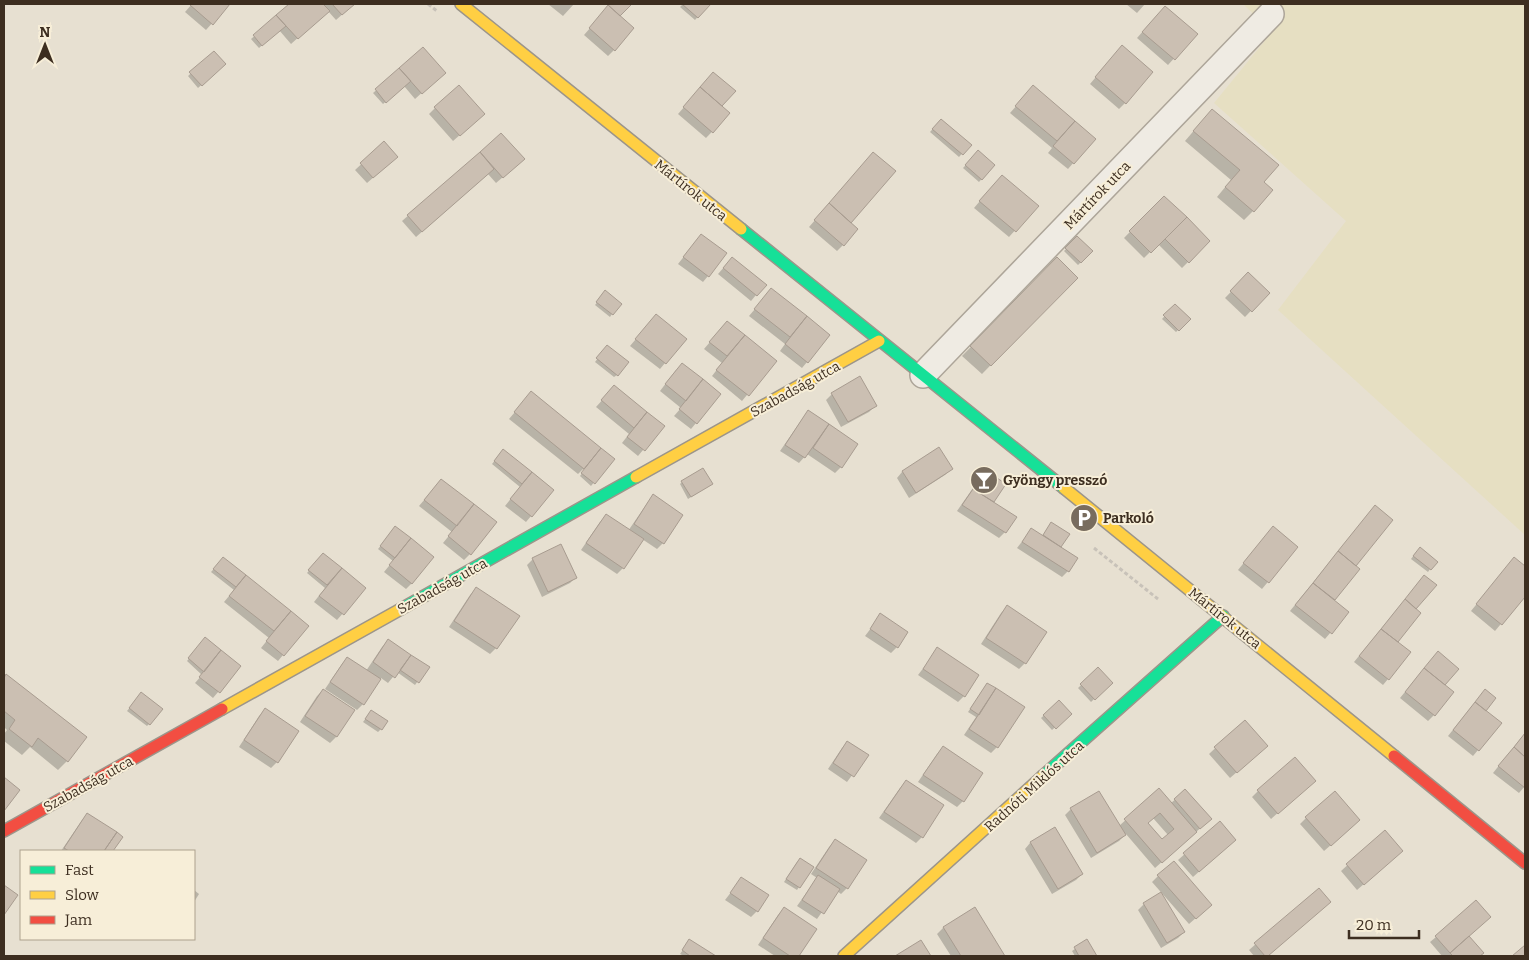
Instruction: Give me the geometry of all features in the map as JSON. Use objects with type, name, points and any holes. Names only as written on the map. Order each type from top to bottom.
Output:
[{"type":"street","name":"Mártírok utca","points":[[461,4],[1223,616],[1525,863]]},
{"type":"street","name":"Mártírok utca","points":[[923,375],[1271,14]]},
{"type":"street","name":"Szabadság utca","points":[[4,831],[879,341]]},
{"type":"street","name":"Radnóti Miklós utca","points":[[844,956],[1187,646],[1223,616]]},
{"type":"shaded area","points":[[1243,4],[1525,4],[1525,535],[1278,310],[1346,221],[1214,103],[1272,32]]},
{"type":"building","points":[[191,4],[230,4],[213,25]]},
{"type":"building","points":[[289,4],[323,4],[330,11],[298,39],[276,15]]},
{"type":"building","points":[[332,4],[355,4],[342,15]]},
{"type":"building","points":[[632,4],[620,16],[608,5]]},
{"type":"building","points":[[682,4],[711,4],[698,18]]},
{"type":"building","points":[[608,5],[634,28],[615,51],[589,28]]},
{"type":"building","points":[[1165,6],[1198,34],[1175,60],[1142,32]]},
{"type":"building","points":[[276,15],[286,26],[262,46],[253,35]]},
{"type":"building","points":[[1122,45],[1153,72],[1126,104],[1095,77]]},
{"type":"building","points":[[423,47],[446,73],[422,94],[399,68]]},
{"type":"building","points":[[214,51],[226,64],[202,86],[189,72]]},
{"type":"building","points":[[399,68],[411,81],[386,103],[375,89]]},
{"type":"building","points":[[713,72],[736,91],[722,106],[700,87]]},
{"type":"building","points":[[459,85],[485,114],[460,136],[434,107]]},
{"type":"building","points":[[1033,85],[1075,121],[1057,141],[1015,106]]},
{"type":"building","points":[[700,87],[730,113],[713,133],[683,107]]},
{"type":"building","points":[[1212,109],[1279,165],[1264,182],[1273,190],[1254,212],[1225,187],[1240,170],[1193,131]]},
{"type":"building","points":[[941,119],[972,145],[963,155],[932,129]]},
{"type":"building","points":[[1075,121],[1096,139],[1074,164],[1053,146]]},
{"type":"building","points":[[501,133],[525,159],[503,178],[480,152]]},
{"type":"building","points":[[384,141],[398,157],[373,178],[360,163]]},
{"type":"building","points":[[978,150],[995,165],[982,180],[965,165]]},
{"type":"building","points":[[480,152],[494,169],[422,232],[407,215]]},
{"type":"building","points":[[873,152],[896,171],[851,223],[829,203]]},
{"type":"building","points":[[1002,175],[1039,206],[1016,232],[979,201]]},
{"type":"building","points":[[1164,196],[1187,217],[1151,253],[1129,231]]},
{"type":"building","points":[[829,203],[858,229],[844,246],[814,220]]},
{"type":"building","points":[[1187,217],[1210,241],[1189,263],[1165,239]]},
{"type":"building","points":[[701,234],[727,253],[709,277],[683,257]]},
{"type":"building","points":[[1077,236],[1093,251],[1081,263],[1065,248]]},
{"type":"building","points":[[732,257],[767,285],[757,296],[723,268]]},
{"type":"building","points":[[1057,257],[1078,278],[991,366],[970,346]]},
{"type":"building","points":[[1248,272],[1270,293],[1252,312],[1230,291]]},
{"type":"building","points":[[771,288],[807,316],[790,337],[754,309]]},
{"type":"building","points":[[605,290],[622,304],[613,315],[596,302]]},
{"type":"building","points":[[1175,304],[1191,319],[1179,331],[1163,315]]},
{"type":"building","points":[[656,314],[687,339],[666,364],[635,339]]},
{"type":"building","points":[[807,316],[830,335],[808,363],[785,344]]},
{"type":"building","points":[[727,321],[745,335],[727,356],[709,342]]},
{"type":"building","points":[[745,335],[777,361],[749,396],[716,370]]},
{"type":"building","points":[[607,345],[629,362],[618,376],[596,358]]},
{"type":"building","points":[[682,363],[703,379],[686,401],[665,384]]},
{"type":"building","points":[[860,376],[877,406],[848,422],[831,393]]},
{"type":"building","points":[[703,379],[721,394],[697,424],[679,409]]},
{"type":"building","points":[[614,385],[647,412],[634,428],[601,400]]},
{"type":"building","points":[[531,391],[601,448],[584,469],[514,412]]},
{"type":"building","points":[[808,410],[829,424],[805,458],[785,445]]},
{"type":"building","points":[[647,412],[665,426],[645,451],[627,437]]},
{"type":"building","points":[[829,424],[858,444],[842,468],[813,448]]},
{"type":"building","points":[[939,447],[953,469],[916,493],[902,471]]},
{"type":"building","points":[[601,448],[615,459],[595,484],[581,473]]},
{"type":"building","points":[[503,449],[532,472],[522,484],[494,461]]},
{"type":"building","points":[[703,468],[713,484],[691,497],[681,481]]},
{"type":"building","points":[[985,470],[1006,484],[994,502],[973,489]]},
{"type":"building","points":[[532,472],[554,490],[532,517],[510,499]]},
{"type":"building","points":[[441,479],[474,504],[457,526],[424,500]]},
{"type":"building","points":[[973,489],[1017,517],[1006,533],[962,505]]},
{"type":"building","points":[[653,494],[683,515],[664,544],[634,524]]},
{"type":"building","points":[[474,504],[497,522],[471,555],[448,536]]},
{"type":"building","points":[[1375,505],[1393,520],[1356,566],[1338,551]]},
{"type":"building","points":[[606,514],[644,539],[624,569],[586,543]]},
{"type":"building","points":[[1051,522],[1070,534],[1061,547],[1043,535]]},
{"type":"building","points":[[395,526],[411,538],[395,558],[380,546]]},
{"type":"building","points":[[1273,526],[1298,547],[1269,583],[1243,563]]},
{"type":"building","points":[[1031,528],[1078,558],[1069,572],[1022,542]]},
{"type":"building","points":[[411,538],[434,557],[412,584],[389,565]]},
{"type":"building","points":[[561,544],[577,578],[548,592],[532,558]]},
{"type":"building","points":[[1420,547],[1438,562],[1431,570],[1413,556]]},
{"type":"building","points":[[1338,551],[1360,569],[1335,600],[1313,583]]},
{"type":"building","points":[[323,553],[342,568],[327,585],[308,570]]},
{"type":"building","points":[[223,557],[246,575],[236,587],[213,569]]},
{"type":"building","points":[[1514,557],[1525,566],[1525,597],[1502,625],[1476,604]]},
{"type":"building","points":[[342,568],[366,588],[344,615],[319,596]]},
{"type":"building","points":[[246,575],[291,611],[274,631],[229,596]]},
{"type":"building","points":[[1424,575],[1437,585],[1416,609],[1405,599]]},
{"type":"building","points":[[1313,583],[1349,612],[1332,634],[1295,605]]},
{"type":"building","points":[[476,587],[520,616],[497,649],[454,621]]},
{"type":"building","points":[[1405,599],[1421,613],[1398,642],[1381,629]]},
{"type":"building","points":[[1007,605],[1047,632],[1026,664],[986,638]]},
{"type":"building","points":[[291,611],[309,626],[284,656],[266,641]]},
{"type":"building","points":[[880,613],[908,632],[898,648],[870,629]]},
{"type":"building","points":[[1381,629],[1411,652],[1389,680],[1359,656]]},
{"type":"building","points":[[205,637],[221,650],[204,672],[188,658]]},
{"type":"building","points":[[388,639],[411,655],[395,678],[373,662]]},
{"type":"building","points":[[937,647],[979,675],[965,697],[923,669]]},
{"type":"building","points":[[221,650],[241,666],[220,693],[199,677]]},
{"type":"building","points":[[1438,651],[1459,669],[1445,685],[1424,668]]},
{"type":"building","points":[[411,655],[430,667],[419,683],[400,670]]},
{"type":"building","points":[[347,657],[381,679],[364,705],[330,682]]},
{"type":"building","points":[[1098,667],[1113,683],[1095,700],[1080,684]]},
{"type":"building","points":[[1424,668],[1454,692],[1435,716],[1405,692]]},
{"type":"building","points":[[6,674],[87,737],[68,762],[38,738],[32,747],[9,729],[15,720],[4,711],[4,678]]},
{"type":"building","points":[[987,683],[996,688],[979,715],[970,709]]},
{"type":"building","points":[[996,688],[1025,707],[998,748],[969,729]]},
{"type":"building","points":[[323,689],[355,710],[337,737],[305,716]]},
{"type":"building","points":[[1485,689],[1496,698],[1486,711],[1475,702]]},
{"type":"building","points":[[141,692],[163,709],[150,725],[129,708]]},
{"type":"building","points":[[1059,700],[1072,714],[1056,729],[1043,715]]},
{"type":"building","points":[[1475,702],[1502,723],[1479,751],[1453,730]]},
{"type":"building","points":[[265,708],[299,731],[278,763],[244,740]]},
{"type":"building","points":[[371,710],[388,721],[382,730],[365,719]]},
{"type":"building","points":[[1245,720],[1268,746],[1237,773],[1214,747]]},
{"type":"building","points":[[1525,733],[1525,757],[1514,747]]},
{"type":"building","points":[[847,741],[869,755],[854,777],[833,763]]},
{"type":"building","points":[[943,746],[983,773],[964,802],[923,775]]},
{"type":"building","points":[[1514,747],[1525,757],[1525,788],[1498,766]]},
{"type":"building","points":[[1295,757],[1316,781],[1278,814],[1257,790]]},
{"type":"building","points":[[4,777],[20,790],[4,811]]},
{"type":"building","points":[[906,780],[944,805],[923,838],[884,812]]},
{"type":"building","points":[[1159,788],[1197,832],[1162,863],[1124,819]],"holes":[[[1160,813],[1174,829],[1162,839],[1148,823]]]},
{"type":"building","points":[[1185,789],[1212,819],[1200,829],[1174,799]]},
{"type":"building","points":[[1099,791],[1126,835],[1097,853],[1070,808]]},
{"type":"building","points":[[1335,791],[1360,820],[1331,846],[1305,817]]},
{"type":"building","points":[[87,813],[117,832],[105,850],[67,850],[64,848]]},
{"type":"building","points":[[1220,821],[1236,840],[1199,872],[1183,853]]},
{"type":"building","points":[[1055,827],[1083,874],[1058,889],[1030,842]]},
{"type":"building","points":[[1385,830],[1403,851],[1364,885],[1346,864]]},
{"type":"building","points":[[117,832],[123,837],[114,850],[105,850]]},
{"type":"building","points":[[835,839],[867,860],[848,889],[816,868]]},
{"type":"building","points":[[800,858],[814,867],[800,888],[786,879]]},
{"type":"building","points":[[1174,861],[1212,905],[1196,919],[1157,875]]},
{"type":"building","points":[[818,875],[840,889],[824,914],[802,900]]},
{"type":"building","points":[[741,877],[769,895],[758,912],[730,893]]},
{"type":"building","points":[[4,885],[18,895],[4,915]]},
{"type":"building","points":[[1319,888],[1331,902],[1268,956],[1265,956],[1254,943]]},
{"type":"building","points":[[1161,892],[1185,932],[1167,943],[1143,903]]},
{"type":"building","points":[[1476,900],[1491,917],[1450,953],[1435,936]]},
{"type":"building","points":[[784,907],[817,929],[799,956],[790,956],[763,938]]},
{"type":"building","points":[[975,907],[1005,956],[961,956],[943,927]]},
{"type":"building","points":[[1469,936],[1484,953],[1480,956],[1453,956],[1450,953]]},
{"type":"building","points":[[689,939],[716,956],[690,956],[682,950]]},
{"type":"building","points":[[1087,939],[1097,956],[1079,956],[1074,947]]},
{"type":"building","points":[[921,940],[931,956],[895,956]]},
{"type":"building","points":[[1525,945],[1525,956],[1512,956]]},
{"type":"traffic: fast","points":[[741,229],[1064,488]]},
{"type":"traffic: fast","points":[[401,609],[636,477]]},
{"type":"traffic: fast","points":[[1043,776],[1223,616]]},
{"type":"traffic: slow","points":[[461,4],[741,229]]},
{"type":"traffic: slow","points":[[636,477],[879,341]]},
{"type":"traffic: slow","points":[[1064,488],[1394,756]]},
{"type":"traffic: slow","points":[[222,709],[401,609]]},
{"type":"traffic: slow","points":[[844,956],[1043,776]]},
{"type":"traffic: jam","points":[[4,831],[222,709]]},
{"type":"traffic: jam","points":[[1394,756],[1525,863]]},
{"type":"place","name":"Gyöngy presszó","points":[[984,480]]},
{"type":"place","name":"Parkoló","points":[[1084,518]]}]
